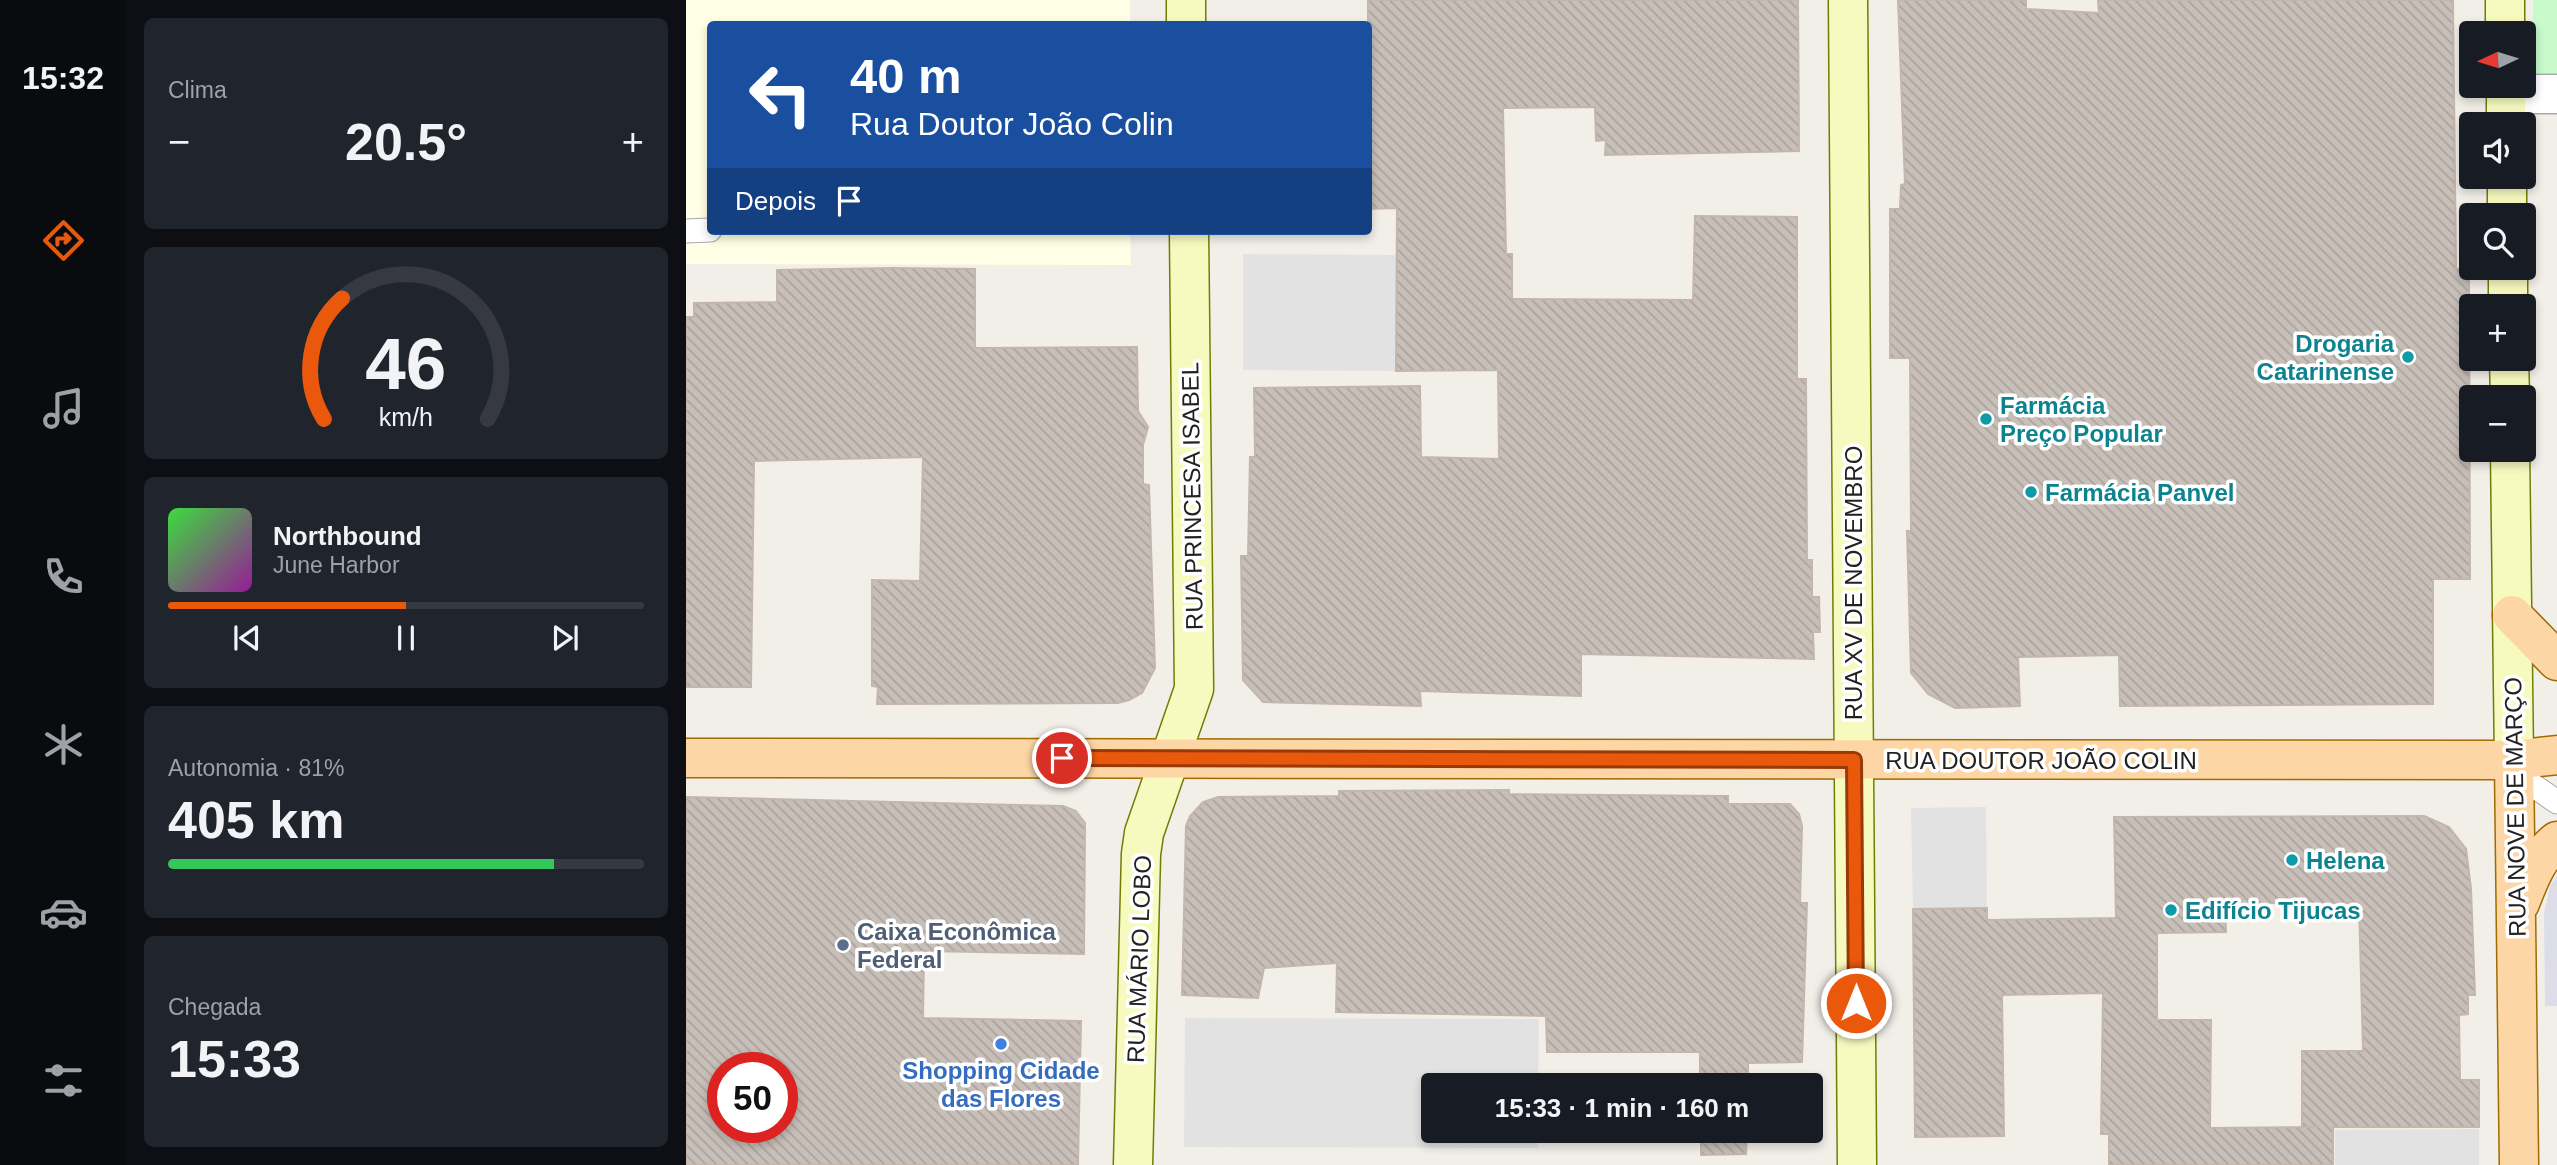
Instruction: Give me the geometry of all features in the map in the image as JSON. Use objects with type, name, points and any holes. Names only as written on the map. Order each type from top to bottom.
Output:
[{"type":"main road","points":[[1186,0],[1186,21]]},
{"type":"main road","name":"RUA XV DE NOVEMBRO","points":[[1848,0],[1857,1165]]},
{"type":"main road","points":[[2505,0],[2505,21]]},
{"type":"main road","name":"RUA PRINCESA ISABEL","points":[[1171,758],[1194,689],[1189,235]]},
{"type":"main road","name":"RUA NOVE DE MARÇO","points":[[2510,462],[2519,1165]]},
{"type":"main road","points":[[2512,615],[2557,661]]},
{"type":"main road","name":"RUA DOUTOR JOÃO COLIN","points":[[686,758],[2514,760],[2557,755]]},
{"type":"main road","name":"RUA MÁRIO LOBO","points":[[1132,1165],[1141,854],[1144,832],[1171,758]]},
{"type":"main road","points":[[2516,915],[2531,873],[2548,848],[2557,841]]},
{"type":"street","points":[[2506,101],[2557,94]]},
{"type":"lane","points":[[686,231],[707,230]]},
{"type":"lane","points":[[2514,760],[2531,784],[2557,802]]},
{"type":"shaded area","points":[[686,0],[1130,0],[1130,21],[707,21],[707,235],[1130,235],[1131,265],[686,264]]},
{"type":"shaded area","points":[[1243,254],[1397,255],[1396,371],[1243,370]]},
{"type":"shaded area","points":[[1986,807],[1987,908],[1913,909],[1911,808]]},
{"type":"shaded area","points":[[2557,876],[2557,1006],[2545,1006],[2544,913],[2550,886]]},
{"type":"shaded area","points":[[1185,1018],[1539,1019],[1538,1073],[1421,1073],[1421,1143],[1538,1143],[1538,1148],[1184,1147]]},
{"type":"shaded area","points":[[2479,1129],[2479,1165],[2335,1165],[2335,1130]]},
{"type":"green space","points":[[2533,0],[2557,0],[2557,73],[2536,73],[2536,21],[2533,21]]},
{"type":"building","points":[[1368,0],[1798,0],[1799,151],[1605,155],[1606,140],[1596,141],[1595,107],[1503,108],[1506,254],[1512,254],[1512,299],[1693,300],[1695,216],[1797,217],[1797,379],[1806,379],[1807,560],[1812,560],[1812,597],[1819,597],[1820,632],[1813,632],[1814,659],[1581,654],[1581,696],[1420,691],[1421,706],[1263,702],[1243,680],[1241,556],[1248,556],[1250,457],[1255,457],[1254,388],[1420,386],[1421,457],[1499,459],[1498,370],[1396,371],[1397,208],[1372,209],[1372,21],[1368,21]]},
{"type":"building","points":[[1898,0],[2026,0],[2026,9],[2099,13],[2098,0],[2453,0],[2456,269],[2459,269],[2459,280],[2469,280],[2469,294],[2459,294],[2459,371],[2469,371],[2469,385],[2459,385],[2459,462],[2470,462],[2470,579],[2433,579],[2433,704],[2120,706],[2119,655],[2018,657],[2020,706],[1955,708],[1928,694],[1911,673],[1907,531],[1911,531],[1910,358],[1890,358],[1890,209],[1900,209],[1901,185],[1905,184]]},
{"type":"building","points":[[975,269],[975,348],[1137,347],[1138,411],[1148,427],[1143,445],[1143,484],[1149,485],[1155,668],[1142,693],[1118,703],[877,704],[878,687],[872,686],[872,580],[920,581],[923,457],[754,461],[751,687],[686,687],[686,317],[694,317],[694,303],[777,302],[777,270]]},
{"type":"building","points":[[1509,790],[1509,794],[1728,796],[1728,804],[1790,804],[1799,814],[1802,826],[1800,903],[1807,903],[1802,1062],[1748,1063],[1748,1073],[1700,1073],[1700,1052],[1547,1052],[1546,1016],[1336,1012],[1337,963],[1264,968],[1258,998],[1182,995],[1186,826],[1190,816],[1203,802],[1218,797],[1339,796],[1339,791]]},
{"type":"building","points":[[686,797],[1063,806],[1076,811],[1085,823],[1084,954],[924,951],[923,1018],[1081,1021],[1078,1165],[686,1165]]},
{"type":"building","points":[[2424,816],[2449,827],[2466,849],[2471,888],[2475,995],[2468,995],[2468,1014],[2459,1015],[2460,1080],[2479,1080],[2479,1127],[2333,1127],[2333,1165],[2109,1165],[2109,1134],[2101,1134],[2103,993],[2002,995],[2004,1136],[1915,1137],[1913,909],[1987,908],[1987,920],[2116,918],[2114,817]],"holes":[[[2225,903],[2359,903],[2363,1051],[2302,1051],[2302,1127],[2317,1127],[2210,1128],[2211,1020],[2157,1020],[2157,933],[2226,932]]]},
{"type":"building","points":[[1701,1143],[1746,1143],[1746,1154],[1701,1155]]},
{"type":"place","name":"Drogaria Catarinense","points":[[2408,357]]},
{"type":"place","name":"Farmácia Preço Popular","points":[[1986,419]]},
{"type":"place","name":"Farmácia Panvel","points":[[2031,492]]},
{"type":"place","name":"Helena","points":[[2292,860]]},
{"type":"place","name":"Edifício Tijucas","points":[[2171,910]]},
{"type":"place","name":"Caixa Econômica Federal","points":[[843,945]]},
{"type":"place","name":"Shopping Cidade das Flores","points":[[1001,1044]]},
{"type":"route","points":[[1062,758],[1854,760],[1856,1003]]}]
